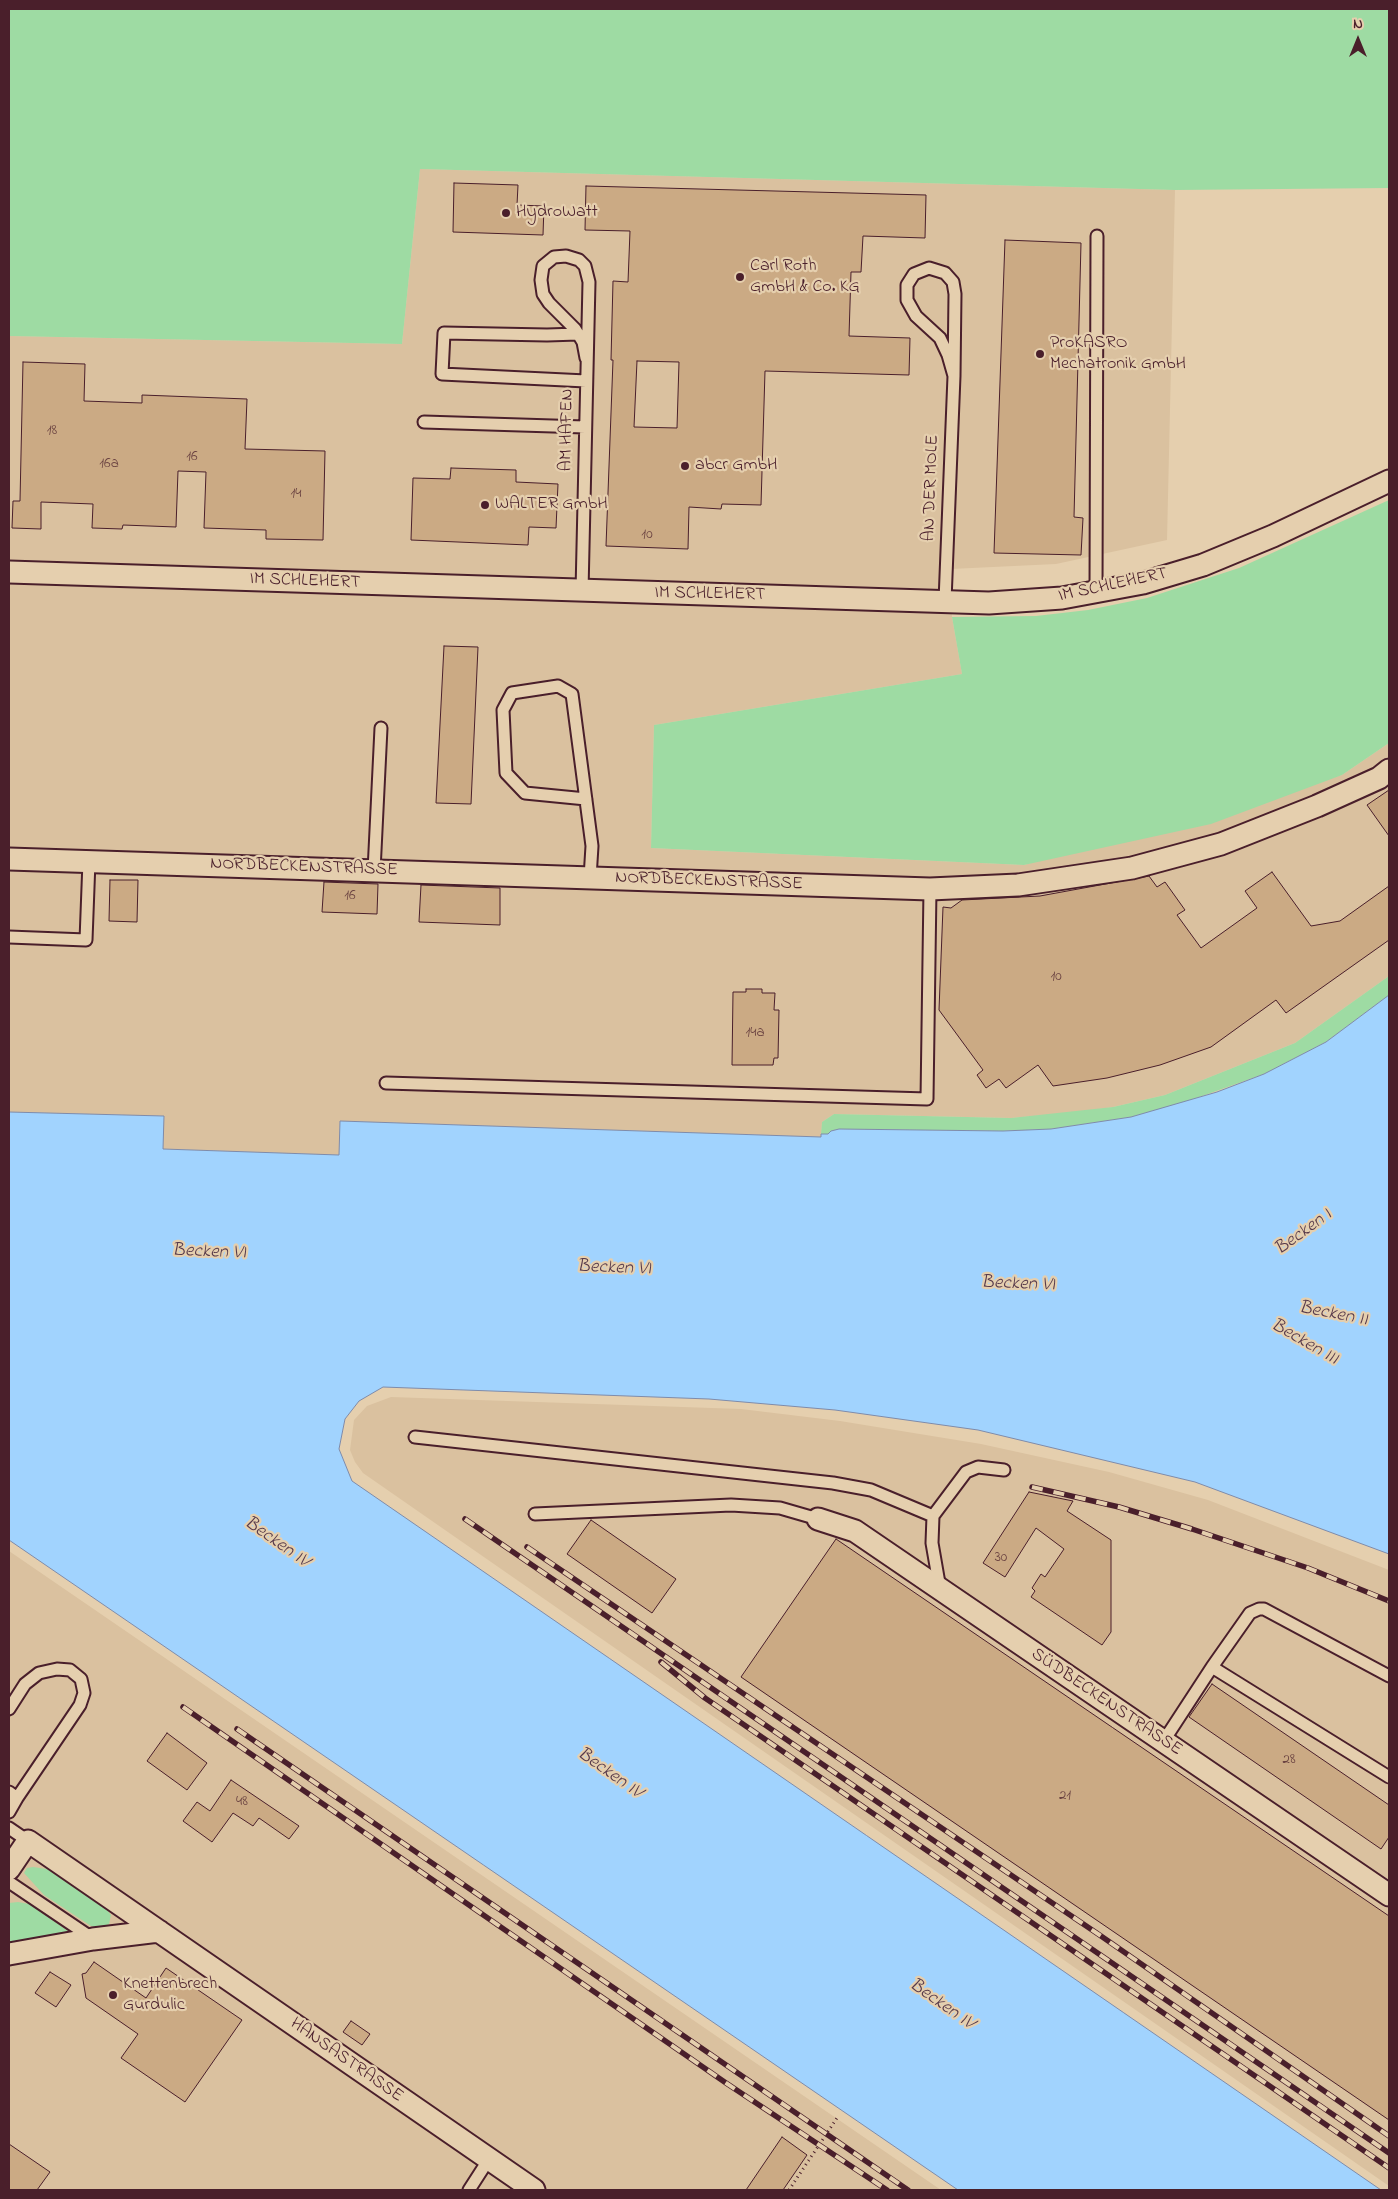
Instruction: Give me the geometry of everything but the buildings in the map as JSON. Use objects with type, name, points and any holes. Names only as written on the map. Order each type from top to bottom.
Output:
[{"type":"street","name":"IM SCHLEHERT","points":[[9,572],[989,603],[1062,598],[1096,592],[1143,583],[1203,565],[1272,536],[1389,481]]},
{"type":"street","name":"NORDBECKENSTRASSE","points":[[9,859],[88,868],[374,871],[930,889],[1018,885],[1132,868],[1221,844],[1317,806],[1379,778],[1389,770]]},
{"type":"street","name":"SÜDBECKENSTRASSE","points":[[818,1519],[855,1531],[940,1591],[1389,1895]]},
{"type":"street","points":[[9,1869],[28,1842]]},
{"type":"street","name":"HANSASTRASSE","points":[[28,1842],[534,2190]]},
{"type":"street","points":[[9,1954],[92,1939],[159,1931]]},
{"type":"lane","points":[[1096,592],[1097,236]]},
{"type":"lane","name":"AM HAFEN","points":[[582,591],[588,273],[585,266],[579,260],[566,256],[554,257],[543,266],[541,280],[543,294],[578,334],[583,342],[586,358]]},
{"type":"lane","name":"AN DER MOLE","points":[[945,601],[954,376],[955,294],[952,282],[945,273],[928,268],[914,274],[907,286],[907,300],[916,316],[940,338],[948,355],[954,376]]},
{"type":"lane","points":[[578,334],[547,336],[444,333],[442,374],[586,381]]},
{"type":"lane","points":[[424,422],[585,427]]},
{"type":"lane","points":[[586,799],[525,793],[506,773],[502,710],[512,693],[558,686],[572,694],[586,799],[592,846],[590,878]]},
{"type":"lane","points":[[374,871],[381,728]]},
{"type":"lane","points":[[9,937],[86,940],[88,868]]},
{"type":"lane","points":[[386,1083],[927,1099],[930,889]]},
{"type":"lane","points":[[415,1437],[834,1482],[871,1490],[933,1516]]},
{"type":"lane","points":[[940,1591],[932,1543],[933,1516],[966,1472],[978,1467],[1004,1470]]},
{"type":"lane","points":[[535,1514],[731,1505],[780,1508],[818,1519]]},
{"type":"lane","points":[[1163,1742],[1250,1613],[1259,1609],[1264,1609],[1389,1676]]},
{"type":"lane","points":[[1212,1667],[1389,1777]]},
{"type":"lane","points":[[9,1710],[25,1684],[39,1673],[57,1669],[70,1670],[82,1680],[84,1693],[80,1705],[13,1795],[9,1812]]},
{"type":"lane","points":[[9,1828],[28,1842]]},
{"type":"lane","points":[[9,1882],[92,1939]]},
{"type":"lane","points":[[469,2190],[489,2159]]},
{"type":"path","points":[[789,2190],[837,2118]]},
{"type":"shaded area","points":[[420,169],[1175,190],[1167,540],[1056,564],[951,569],[952,617],[962,674],[654,725],[651,848],[1024,865],[1342,775],[1389,743],[1389,976],[1295,1043],[1165,1095],[1113,1107],[1070,1113],[1011,1118],[834,1114],[822,1122],[821,1137],[340,1121],[339,1155],[163,1149],[163,1116],[9,1112],[9,336],[402,344]]},
{"type":"shaded area","points":[[391,1397],[741,1409],[840,1421],[981,1444],[1109,1472],[1208,1500],[1389,1570],[1389,2186],[363,1473],[355,1462],[350,1450],[354,1420],[367,1406]]},
{"type":"shaded area","points":[[9,1551],[941,2190],[9,2190]]},
{"type":"green space","points":[[9,9],[1389,9],[1389,188],[1175,190],[420,169],[402,344],[9,336]]},
{"type":"green space","points":[[1389,500],[1389,743],[1342,775],[1211,824],[1024,865],[651,848],[654,725],[962,674],[952,617],[1036,616],[1088,610],[1147,598],[1239,568]]},
{"type":"green space","points":[[1389,976],[1389,995],[1326,1042],[1264,1074],[1177,1105],[1131,1117],[1051,1129],[1003,1131],[839,1129],[828,1134],[821,1134],[822,1122],[834,1114],[1011,1118],[1113,1107],[1165,1095],[1295,1043]]},
{"type":"green space","points":[[27,1868],[47,1869],[107,1910],[111,1915],[109,1924],[100,1928],[91,1926],[44,1895],[24,1873]]},
{"type":"green space","points":[[9,1903],[29,1904],[71,1933],[9,1949]]},
{"type":"water","points":[[1389,995],[1389,1554],[1195,1482],[978,1430],[835,1410],[709,1399],[383,1387],[359,1401],[345,1419],[339,1449],[352,1481],[1381,2190],[958,2190],[9,1540],[9,1112],[164,1116],[163,1149],[339,1155],[340,1121],[821,1137],[821,1134],[828,1134],[839,1129],[1003,1131],[1051,1129],[1131,1117],[1217,1092],[1264,1074],[1326,1042]]},
{"type":"railway","points":[[1032,1487],[1119,1507],[1192,1529],[1308,1568],[1389,1601]]},
{"type":"railway","points":[[465,1519],[1389,2153]]},
{"type":"railway","points":[[527,1547],[1101,1936],[1389,2136]]},
{"type":"railway","points":[[661,1662],[705,1698],[1389,2168]]},
{"type":"railway","points":[[183,1707],[726,2083],[887,2190]]},
{"type":"railway","points":[[237,1729],[908,2190]]},
{"type":"place","name":"HydroWatt","points":[[506,213]]},
{"type":"place","name":"Carl Roth GmbH & Co. KG","points":[[740,277]]},
{"type":"place","name":"ProKASRO Mechatronik GmbH","points":[[1040,354]]},
{"type":"place","name":"abcr GmbH","points":[[685,466]]},
{"type":"place","name":"WALTER GmbH","points":[[485,505]]},
{"type":"place","name":"Knettenbrech Gurdulic","points":[[113,1995]]},
{"type":"water label","name":"Becken I","points":[[1304,1233]]},
{"type":"water label","name":"Becken VI","points":[[209,1253]]},
{"type":"water label","name":"Becken VI","points":[[614,1269]]},
{"type":"water label","name":"Becken VI","points":[[1018,1285]]},
{"type":"water label","name":"Becken II","points":[[1333,1315]]},
{"type":"water label","name":"Becken III","points":[[1304,1343]]},
{"type":"water label","name":"Becken IV","points":[[276,1543]]},
{"type":"water label","name":"Becken IV","points":[[609,1774]]},
{"type":"water label","name":"Becken IV","points":[[941,2005]]}]
